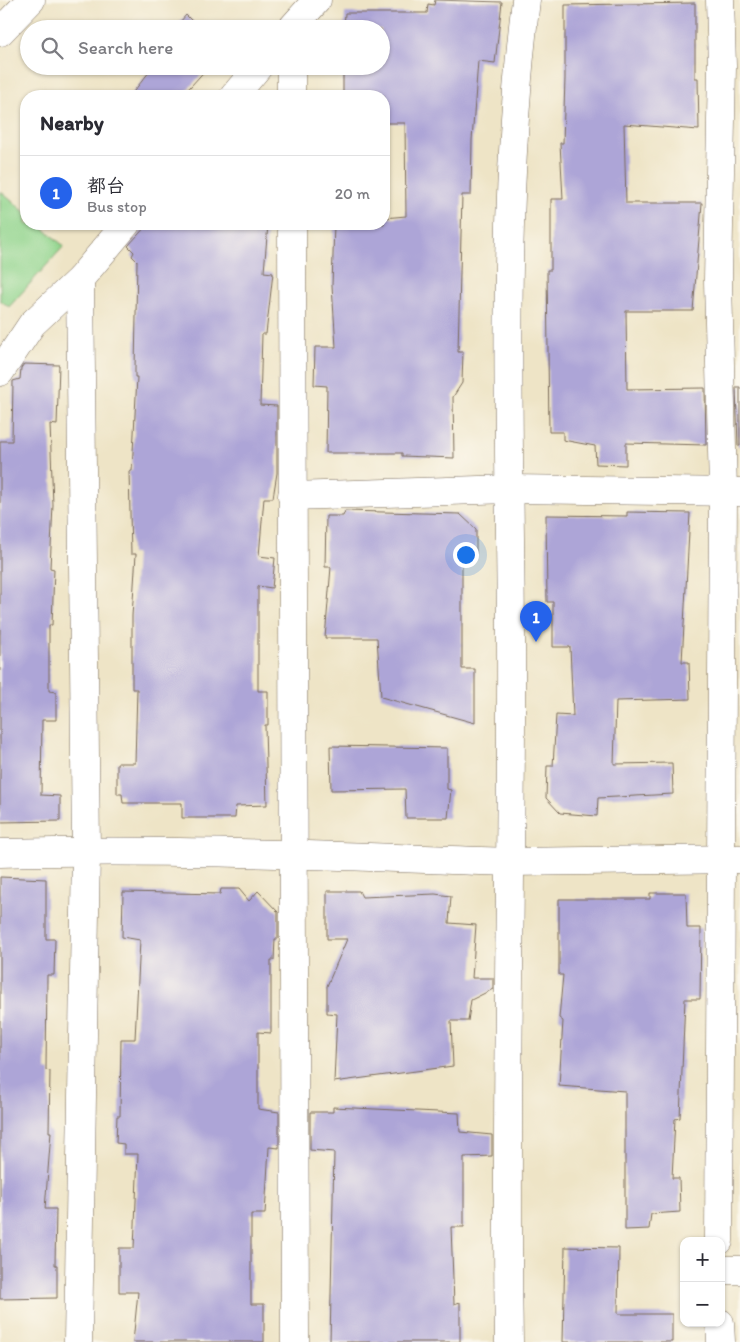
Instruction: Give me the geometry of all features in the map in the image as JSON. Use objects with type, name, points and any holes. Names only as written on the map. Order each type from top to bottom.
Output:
[{"type":"street","points":[[0,32],[32,0]]},
{"type":"street","points":[[299,20],[317,0]]},
{"type":"street","points":[[509,1342],[510,276],[516,80],[526,0]]},
{"type":"street","points":[[719,1237],[730,1071],[732,492],[729,280],[731,66],[720,0]]},
{"type":"street","points":[[239,90],[252,75]]},
{"type":"street","points":[[291,75],[291,90]]},
{"type":"street","points":[[0,372],[32,324],[80,279],[121,230]]},
{"type":"street","points":[[292,230],[295,1342]]},
{"type":"street","points":[[78,1342],[86,851],[80,279]]},
{"type":"street","points":[[292,496],[510,490],[732,492]]},
{"type":"street","points":[[0,854],[86,851],[509,862],[731,860]]},
{"type":"street","points":[[725,1270],[740,1270]]},
{"type":"street","points":[[720,1327],[721,1342]]},
{"type":"green space","points":[[0,191],[20,208],[20,230],[45,230],[64,246],[9,307],[0,300]]},
{"type":"building","points":[[435,0],[502,2],[495,63],[478,61],[472,140],[471,195],[462,195],[458,352],[463,352],[462,383],[453,397],[454,458],[402,456],[402,453],[326,453],[327,386],[314,385],[315,347],[336,347],[332,286],[334,230],[390,230],[390,217],[406,216],[405,123],[390,123],[390,90],[343,90],[343,75],[390,75],[390,20],[345,20],[345,13],[427,13],[428,4],[434,5]]},
{"type":"building","points":[[695,3],[695,78],[698,78],[699,130],[624,124],[626,203],[702,203],[693,311],[626,311],[627,389],[705,388],[706,445],[626,443],[626,465],[596,464],[595,446],[563,440],[563,432],[549,432],[547,270],[551,270],[551,199],[563,199],[560,143],[563,143],[565,5]]},
{"type":"building","points":[[186,15],[191,20],[182,20]]},
{"type":"building","points":[[147,75],[201,75],[187,90],[135,90]]},
{"type":"building","points":[[143,230],[268,230],[264,272],[273,273],[266,334],[262,334],[260,405],[277,406],[277,473],[273,498],[264,498],[259,556],[275,558],[272,588],[258,586],[258,691],[268,691],[268,725],[265,725],[267,805],[236,806],[235,818],[182,818],[182,803],[123,803],[122,794],[117,794],[117,763],[135,763],[137,689],[132,689],[132,616],[136,554],[131,554],[129,471],[132,471],[137,377],[135,377],[137,261],[132,256],[134,252],[128,246]]},
{"type":"building","points":[[24,364],[59,365],[57,425],[50,424],[53,505],[50,568],[54,569],[52,625],[49,625],[49,691],[56,692],[56,720],[42,720],[41,795],[60,796],[60,821],[0,822],[0,441],[12,441],[13,381],[20,379],[21,368]]},
{"type":"building","points":[[736,387],[740,387],[740,446],[738,446]]},
{"type":"building","points":[[345,511],[460,514],[476,529],[476,554],[462,554],[462,669],[475,669],[475,723],[381,697],[377,638],[325,638],[331,567],[325,567],[326,516],[343,516]]},
{"type":"building","points":[[627,512],[690,513],[682,662],[689,662],[690,699],[616,701],[614,764],[672,763],[673,794],[598,798],[597,816],[560,813],[546,798],[547,766],[553,766],[556,715],[573,716],[570,647],[553,647],[553,602],[547,602],[546,515],[627,516]]},
{"type":"building","points":[[330,746],[447,748],[447,789],[451,790],[448,818],[406,818],[405,789],[331,790]]},
{"type":"building","points":[[0,877],[46,879],[46,939],[55,939],[54,975],[47,975],[46,1070],[50,1071],[49,1132],[51,1132],[45,1209],[56,1209],[55,1265],[57,1265],[57,1298],[0,1299]]},
{"type":"building","points":[[221,889],[239,889],[249,901],[258,891],[278,912],[278,939],[275,939],[274,960],[271,960],[271,1033],[258,1032],[258,1109],[279,1112],[279,1148],[269,1147],[265,1214],[251,1214],[251,1304],[264,1304],[264,1342],[133,1342],[138,1292],[119,1292],[119,1248],[134,1248],[138,1154],[124,1154],[124,1144],[116,1143],[117,1116],[120,1116],[121,1039],[135,1039],[140,940],[122,937],[123,892],[220,894]]},
{"type":"building","points":[[327,891],[359,891],[362,897],[435,894],[451,896],[449,923],[476,925],[472,978],[493,978],[493,989],[471,1000],[468,1021],[451,1021],[453,1066],[334,1082],[337,1014],[327,1013],[327,986],[347,939],[327,939]]},
{"type":"building","points":[[650,893],[686,893],[687,928],[701,928],[700,999],[685,999],[680,1118],[675,1119],[672,1178],[679,1178],[680,1212],[651,1214],[649,1229],[625,1230],[625,1091],[559,1086],[563,1021],[559,1018],[563,975],[559,975],[559,899],[650,899]]},
{"type":"building","points":[[333,1107],[459,1113],[460,1132],[492,1135],[492,1156],[464,1157],[464,1227],[451,1227],[454,1304],[460,1302],[460,1342],[330,1342],[334,1152],[310,1150],[310,1112],[333,1112]]},
{"type":"building","points":[[565,1247],[619,1248],[618,1314],[672,1314],[672,1342],[563,1342]]},
{"type":"place","name":"都台","points":[[536,642]]}]
